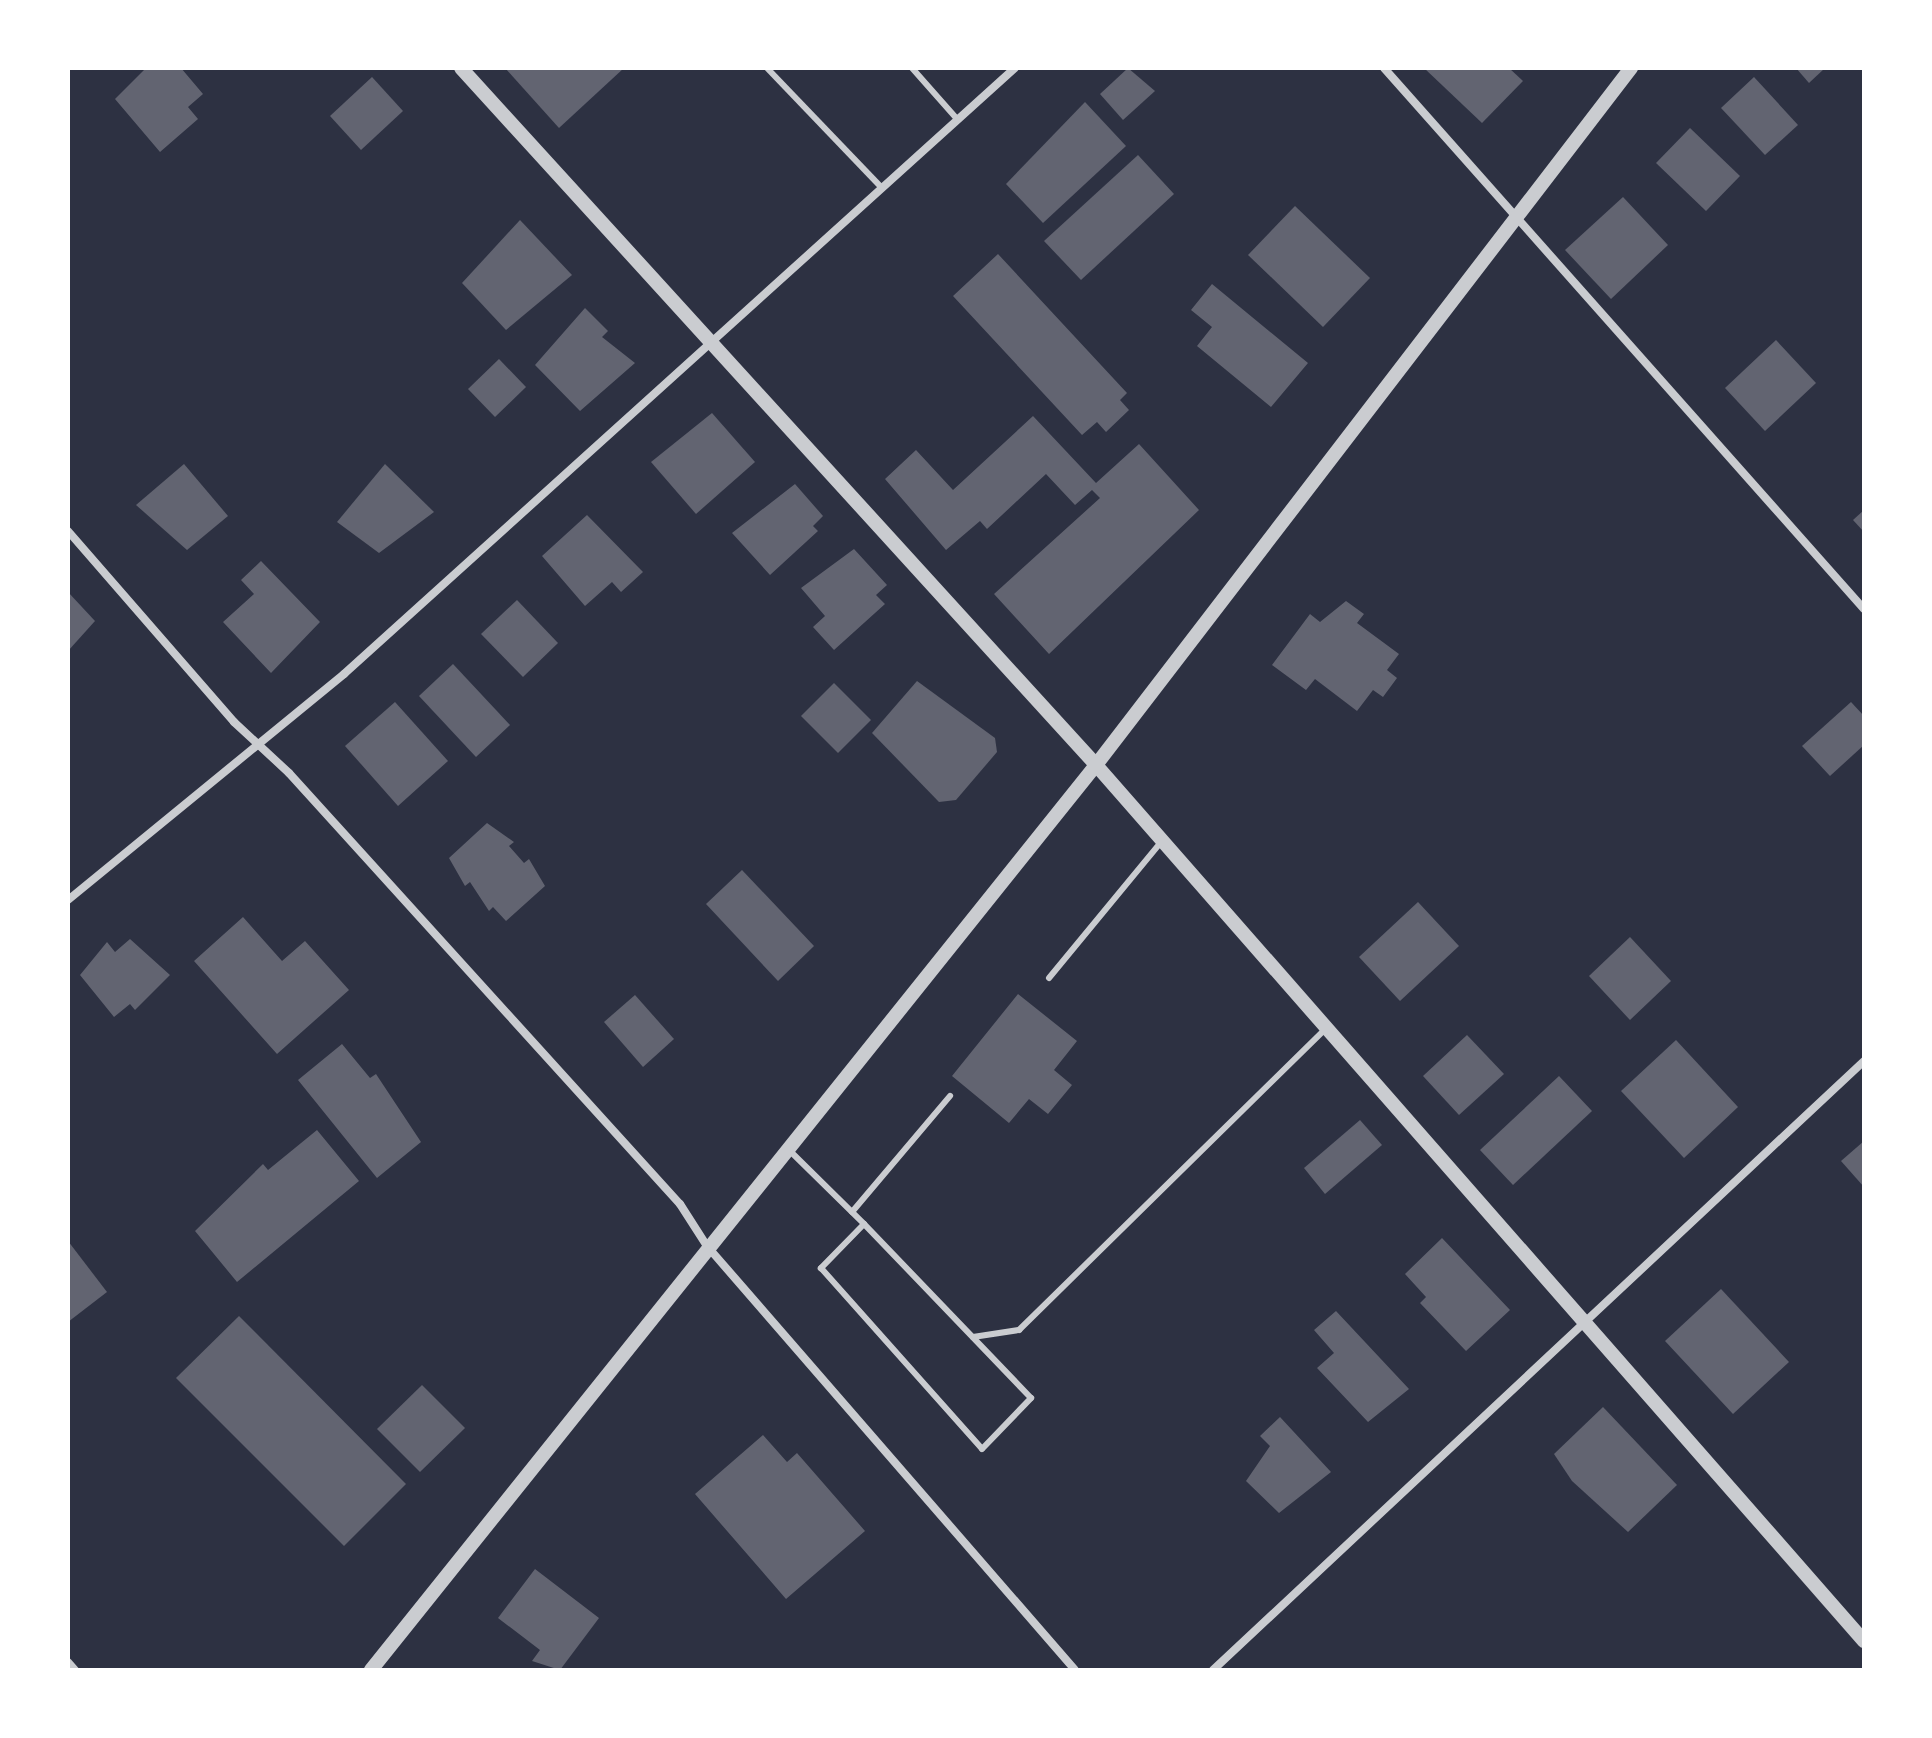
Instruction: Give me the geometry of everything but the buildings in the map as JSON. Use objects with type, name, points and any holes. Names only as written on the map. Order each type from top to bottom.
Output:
[{"type":"street","points":[[461,68],[1096,765],[1864,1641]]},
{"type":"street","points":[[68,900],[260,746],[1015,68]]},
{"type":"street","points":[[1384,68],[1864,609]]},
{"type":"street","points":[[371,1670],[707,1246],[1096,765],[1631,68]]},
{"type":"street","points":[[68,531],[260,746],[680,1204],[707,1246],[1075,1670]]},
{"type":"street","points":[[1213,1670],[1864,1061]]},
{"type":"street","points":[[68,1662],[75,1670]]},
{"type":"lane","points":[[767,68],[882,188]]},
{"type":"lane","points":[[912,68],[958,120]]},
{"type":"lane","points":[[1049,978],[1162,841]]},
{"type":"lane","points":[[973,1337],[1019,1330],[1326,1027]]},
{"type":"lane","points":[[852,1212],[950,1096]]},
{"type":"lane","points":[[786,1148],[864,1224],[1031,1398],[982,1449],[821,1268],[864,1224]]}]
